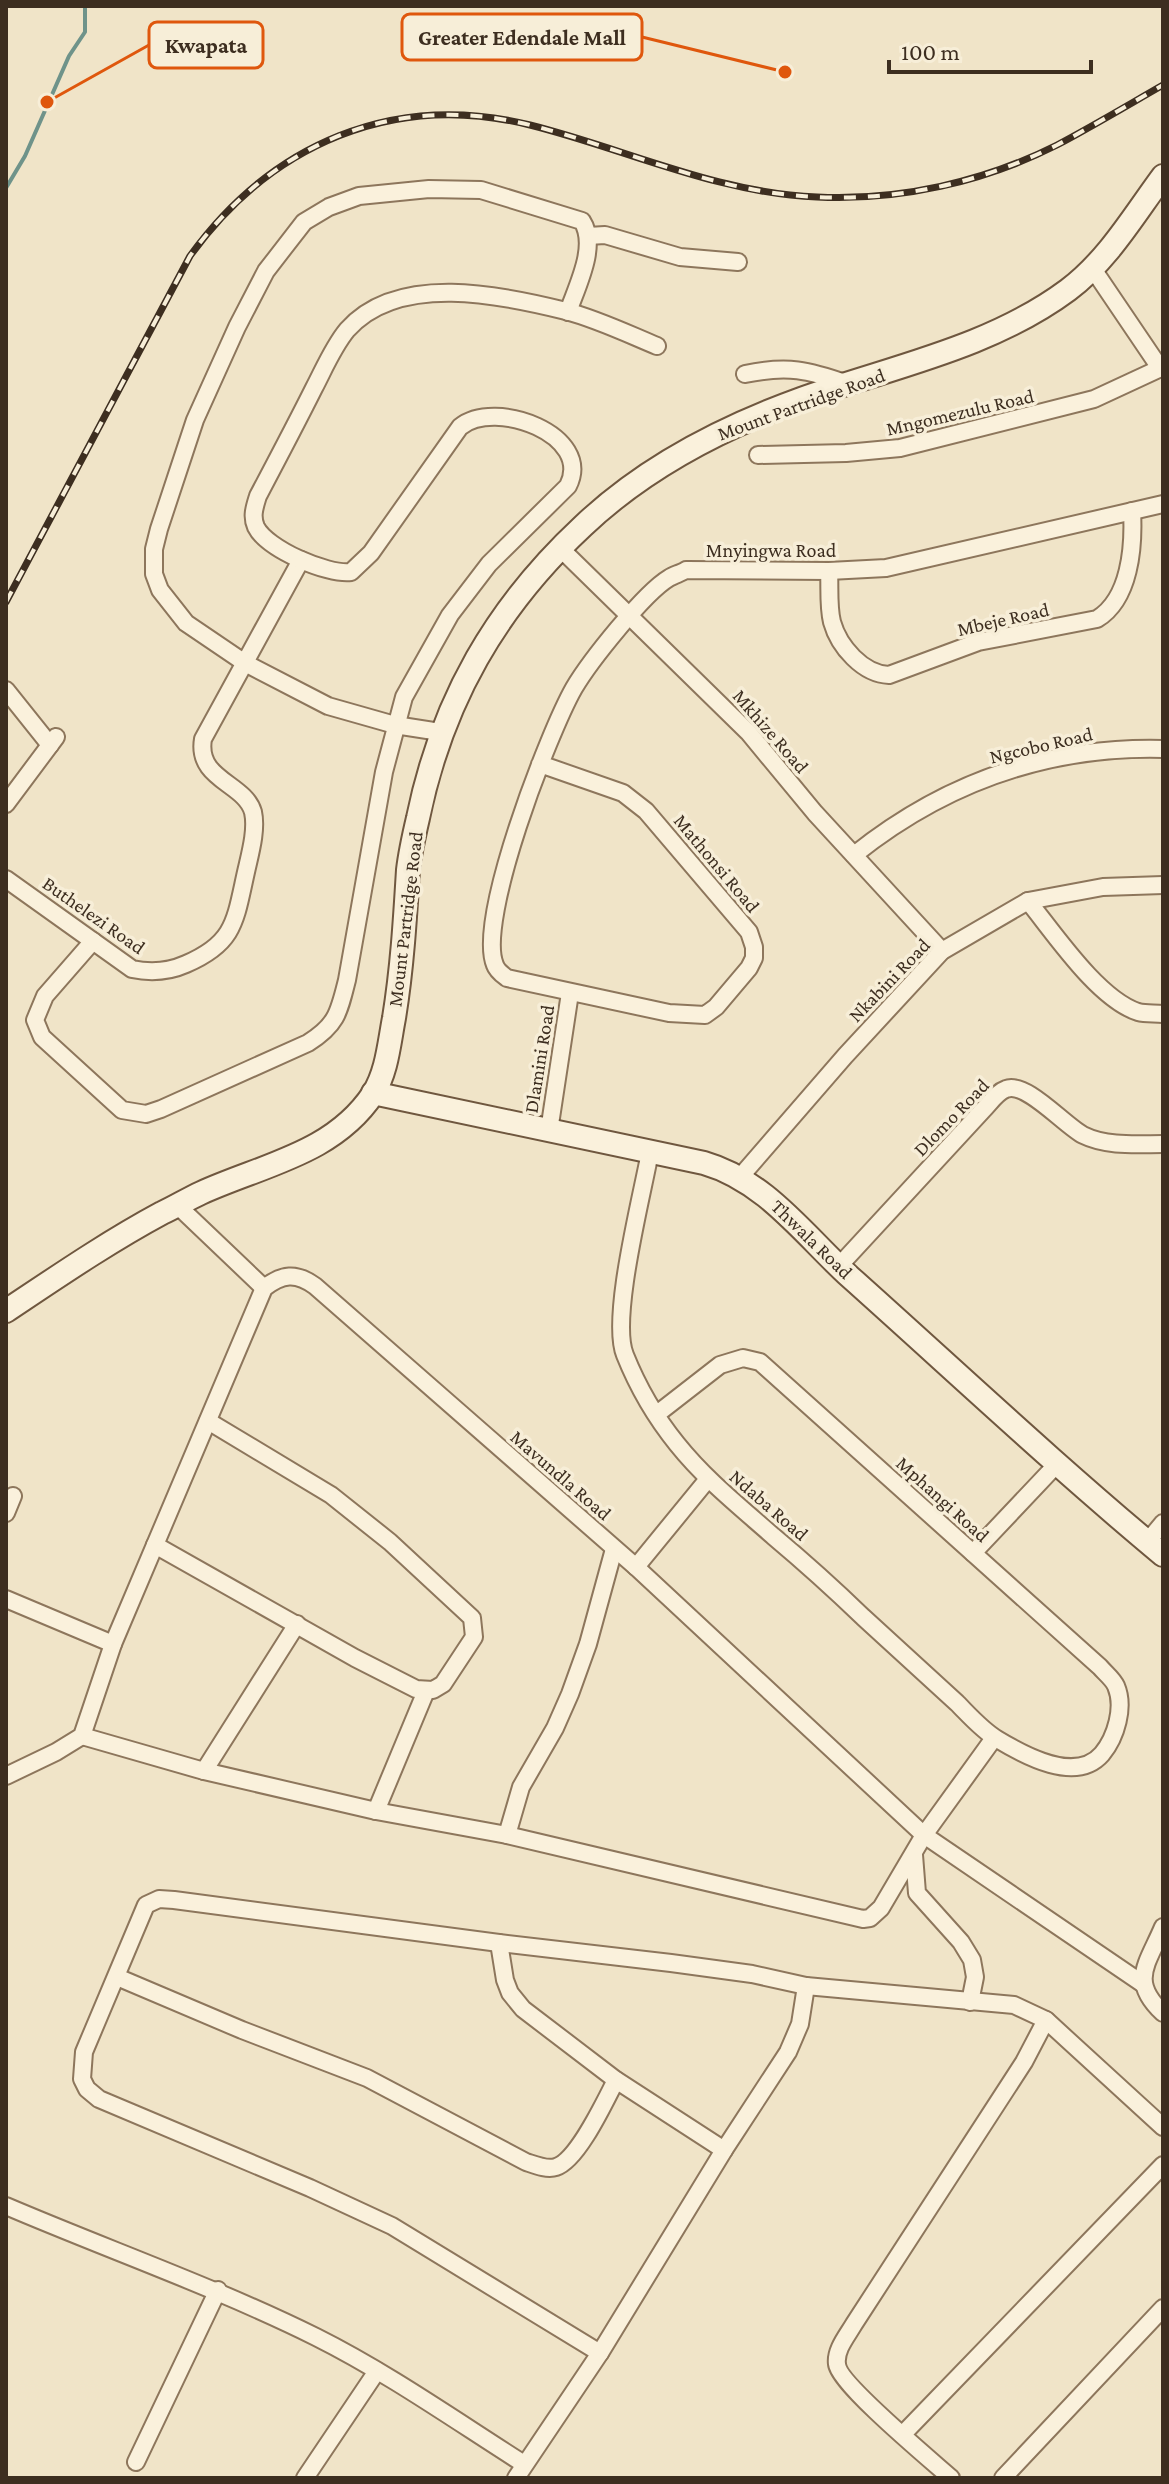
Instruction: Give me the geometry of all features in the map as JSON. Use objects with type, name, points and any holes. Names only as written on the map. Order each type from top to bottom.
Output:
[{"type":"street","name":"Mount Partridge Road","points":[[6,1311],[55,1278],[202,1193],[318,1146],[340,1129],[373,1093],[384,1071],[402,965],[409,862],[440,732],[478,653],[516,597],[586,522],[678,454],[738,423],[980,339],[1013,324],[1068,290],[1093,269],[1163,176]]},
{"type":"street","points":[[440,732],[395,725],[328,706],[245,663],[186,623],[160,590],[154,574],[154,549],[178,467],[195,420],[266,271],[304,222],[329,207],[359,196],[429,189],[481,190],[582,221],[588,236],[584,266],[568,312]]},
{"type":"street","points":[[588,236],[605,235],[680,257],[738,262]]},
{"type":"street","points":[[1093,269],[1162,368]]},
{"type":"street","points":[[93,941],[45,996],[35,1020],[42,1037],[122,1110],[146,1114],[161,1109],[325,1033],[339,1012],[347,980],[384,772],[404,697],[450,615],[489,564],[568,486],[573,469],[568,450],[540,428],[496,415],[469,420],[460,427],[371,553],[351,572],[328,571],[301,560],[262,535],[256,527],[254,509],[332,355],[350,327],[378,307],[402,298],[470,293],[568,312],[657,346]]},
{"type":"street","name":"Mngomezulu Road","points":[[758,455],[900,448],[1094,399],[1162,368]]},
{"type":"street","points":[[745,374],[763,370],[810,370],[849,385]]},
{"type":"street","name":"Mnyingwa Road","points":[[495,967],[493,932],[522,810],[574,688],[591,662],[670,577],[686,570],[829,571],[905,565],[1163,504]]},
{"type":"street","name":"Mbeje Road","points":[[829,571],[830,607],[836,633],[848,651],[865,667],[878,675],[889,675],[978,642],[1097,619],[1113,606],[1124,579],[1132,546],[1132,511]]},
{"type":"street","name":"Mkhize Road","points":[[560,548],[748,732],[942,951]]},
{"type":"street","points":[[245,663],[301,560]]},
{"type":"street","name":"Buthelezi Road","points":[[6,879],[132,969],[161,972],[214,950],[230,929],[251,850],[253,813],[246,799],[209,767],[202,747],[207,730],[245,663]]},
{"type":"street","points":[[6,690],[53,741],[6,804]]},
{"type":"street","name":"Ngcobo Road","points":[[854,855],[921,808],[954,790],[998,773],[1109,751],[1163,749]]},
{"type":"street","name":"Mathonsi Road","points":[[495,967],[507,978],[570,993],[669,1013],[705,1015],[716,1007],[754,958],[749,932],[646,811],[623,793],[540,764]]},
{"type":"street","name":"Nkabini Road","points":[[741,1176],[942,951],[1028,901],[1103,887],[1163,885]]},
{"type":"street","points":[[1028,901],[1075,961],[1123,1005],[1139,1012],[1163,1014]]},
{"type":"street","name":"Dlamini Road","points":[[549,1131],[570,993]]},
{"type":"street","name":"Dlomo Road","points":[[839,1266],[1001,1091],[1014,1087],[1023,1090],[1067,1124],[1095,1139],[1110,1143],[1163,1144]]},
{"type":"street","name":"Thwala Road","points":[[373,1093],[704,1163],[741,1176],[762,1191],[839,1266],[1155,1549]]},
{"type":"street","name":"Ndaba Road","points":[[650,1152],[626,1283],[620,1336],[624,1352],[675,1442],[708,1479],[815,1571],[994,1738],[1054,1765],[1084,1767]]},
{"type":"street","points":[[6,1776],[82,1736],[113,1644],[264,1288],[178,1206]]},
{"type":"street","name":"Mavundla Road","points":[[264,1288],[285,1276],[305,1278],[636,1567],[924,1835],[1143,1984]]},
{"type":"street","name":"Mphangi Road","points":[[657,1414],[720,1365],[743,1358],[760,1362],[1100,1667],[1115,1684],[1119,1699],[1115,1730],[1096,1761],[1084,1767]]},
{"type":"street","points":[[155,1545],[416,1689],[433,1690],[443,1684],[474,1637],[472,1618],[390,1542],[331,1495],[208,1421]]},
{"type":"street","points":[[973,1553],[1058,1463]]},
{"type":"street","points":[[636,1567],[708,1479]]},
{"type":"street","points":[[6,1513],[13,1496]]},
{"type":"street","points":[[1155,1549],[1163,1523]]},
{"type":"street","points":[[507,1835],[521,1787],[555,1728],[570,1694],[588,1644],[614,1549]]},
{"type":"street","points":[[6,1599],[113,1644]]},
{"type":"street","points":[[204,1771],[297,1624]]},
{"type":"street","points":[[376,1811],[426,1691]]},
{"type":"street","points":[[82,1736],[204,1771],[376,1811],[507,1835],[863,1919],[870,1918],[881,1908],[924,1835],[994,1738]]},
{"type":"street","points":[[914,1855],[917,1893],[961,1942],[972,1960],[975,1977],[970,2002]]},
{"type":"street","points":[[600,2353],[392,2226],[99,2099],[87,2089],[82,2079],[84,2052],[146,1905],[159,1899],[671,1963],[752,1974],[806,1986],[1014,2005],[1046,2020],[1163,2127]]},
{"type":"street","points":[[1163,1927],[1143,1984],[1149,2000],[1163,2013]]},
{"type":"street","points":[[499,1943],[505,1980],[510,1993],[523,2009],[616,2080],[724,2150]]},
{"type":"street","points":[[117,1977],[367,2078],[526,2162],[543,2167],[555,2168],[569,2159],[616,2080]]},
{"type":"street","points":[[6,2206],[218,2290],[318,2338],[377,2371],[520,2471],[600,2353],[788,2052],[800,2024],[806,1986]]},
{"type":"street","points":[[951,2478],[859,2394],[839,2372],[836,2363],[848,2333],[1024,2062],[1046,2020]]},
{"type":"street","points":[[903,2434],[1163,2165]]},
{"type":"street","points":[[136,2462],[218,2290]]},
{"type":"street","points":[[1003,2478],[1163,2308]]},
{"type":"street","points":[[305,2478],[377,2371]]},
{"type":"waterway","points":[[6,188],[25,156],[69,56],[85,32],[85,6]]},
{"type":"railway","points":[[6,602],[190,256],[222,217],[258,184],[297,156],[339,136],[384,122],[430,115],[479,116],[530,125],[743,187],[817,197],[879,196],[971,179],[1029,158],[1163,85]]},
{"type":"place","name":"Greater Edendale Mall","points":[[785,72]]},
{"type":"place","name":"Kwapata","points":[[47,102]]}]
